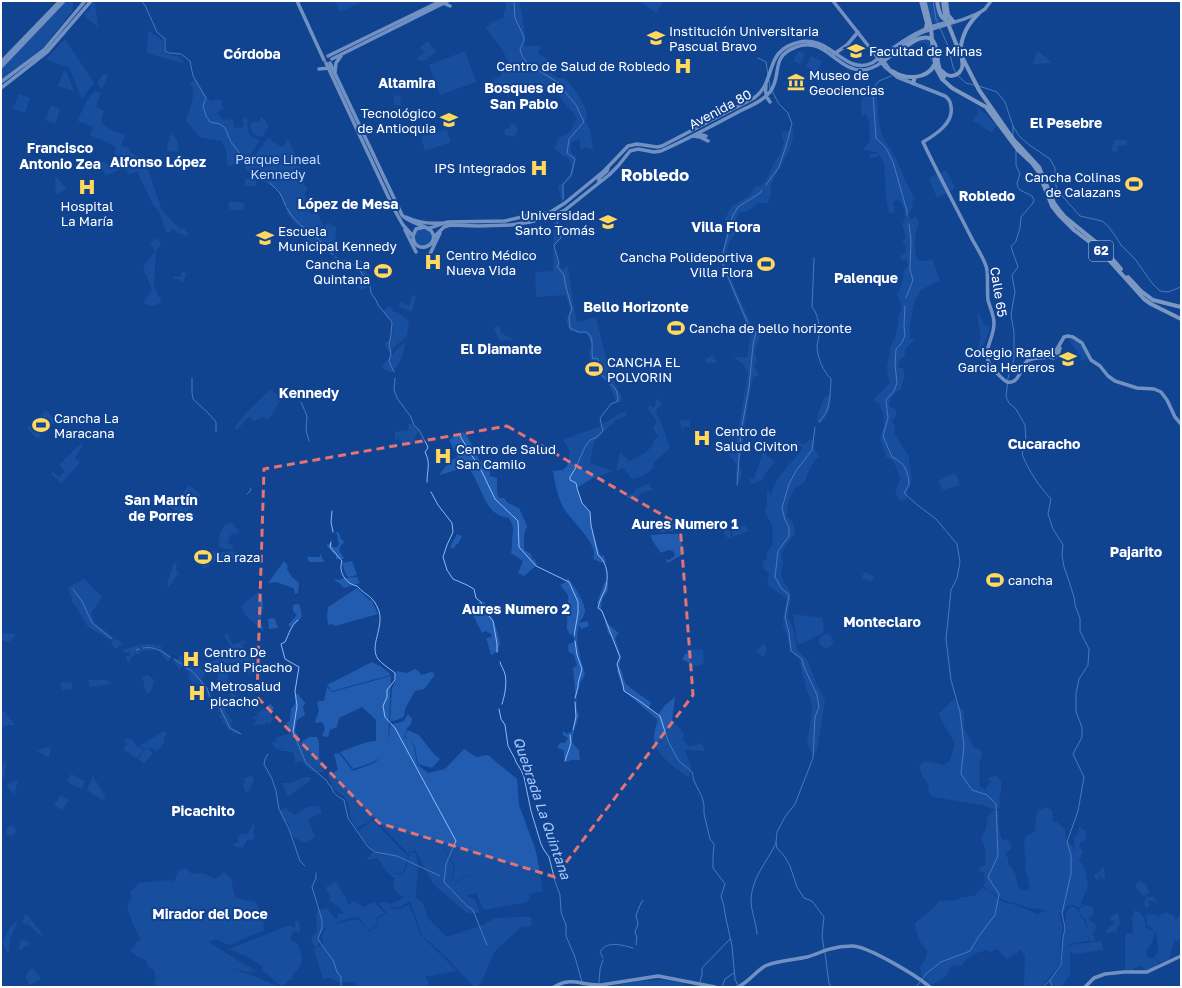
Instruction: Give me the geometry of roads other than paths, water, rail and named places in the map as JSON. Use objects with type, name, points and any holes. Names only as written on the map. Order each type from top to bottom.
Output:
[{"type":"highway","points":[[938,1],[944,19],[952,21]]},
{"type":"highway","points":[[945,1],[948,15],[952,21]]},
{"type":"highway","name":"62","points":[[945,1],[945,16],[969,71],[983,96],[1009,132],[1018,150],[1030,160],[1038,172],[1052,206],[1063,220],[1100,250],[1144,299],[1181,319]]},
{"type":"highway","points":[[923,2],[927,20],[926,28]]},
{"type":"highway","name":"62","points":[[923,2],[931,28],[935,64],[942,79],[957,90],[986,107],[1016,144],[1039,167],[1054,203],[1062,214],[1102,247],[1144,295],[1153,300],[1181,307]]},
{"type":"highway","points":[[940,69],[944,74],[949,76],[956,75],[962,69],[963,64],[960,53],[962,36],[972,20],[979,13]]},
{"type":"highway","points":[[899,49],[921,38],[929,38],[936,46],[940,69],[945,78],[957,90]]},
{"type":"highway","points":[[891,71],[901,76],[911,78],[928,72],[935,64]]},
{"type":"highway","points":[[913,83],[916,77]]},
{"type":"main road","points":[[1,62],[60,1]]},
{"type":"main road","points":[[1,67],[64,1]]},
{"type":"main road","points":[[1,82],[46,48],[66,22],[85,1]]},
{"type":"main road","points":[[1,88],[47,52],[91,1]]},
{"type":"main road","points":[[297,1],[362,144],[416,252]]},
{"type":"main road","points":[[325,62],[442,2],[448,1]]},
{"type":"main road","points":[[833,1],[882,62],[891,71],[913,83]]},
{"type":"main road","name":"Avenida 80","points":[[944,24],[977,12],[990,1]]},
{"type":"main road","name":"Avenida 80","points":[[441,230],[450,225],[494,226],[530,222],[565,210],[614,171],[632,150],[638,149],[660,152],[705,130],[767,94],[772,89],[775,82],[780,60],[784,54],[798,46],[810,44],[820,48],[846,66],[861,70],[870,69],[889,57],[917,34],[979,13],[985,9],[990,1]]},
{"type":"main road","points":[[442,2],[450,6]]},
{"type":"main road","name":"Avenida 80","points":[[428,228],[450,222],[509,221],[530,215],[546,214],[558,208],[608,167],[625,148],[630,145],[640,144],[660,147],[714,120],[759,94],[766,84],[772,62],[780,52],[787,47],[805,42],[822,45],[850,63],[864,66],[880,58],[914,34],[926,28],[934,27]]},
{"type":"main road","points":[[828,53],[836,54],[847,45],[858,32]]},
{"type":"main road","points":[[325,62],[325,58],[329,59],[341,55],[376,35]]},
{"type":"main road","points":[[864,38],[874,53],[880,58]]},
{"type":"main road","points":[[321,53],[329,59],[399,211],[406,219],[428,228],[434,237]]},
{"type":"main road","points":[[870,64],[874,58],[874,53]]},
{"type":"main road","points":[[335,73],[336,63],[341,55]]},
{"type":"main road","points":[[889,57],[888,62],[891,71]]},
{"type":"main road","points":[[882,62],[891,71]]},
{"type":"main road","points":[[319,69],[328,68]]},
{"type":"main road","name":"Calle 65","points":[[913,83],[945,96],[949,100],[952,110],[950,120],[932,136],[922,142],[987,268],[988,300],[994,317],[993,332],[987,349],[992,368],[1008,382],[1013,381],[1028,360],[1037,358],[1056,358],[1063,338],[1066,336],[1073,337],[1082,343],[1092,360],[1111,378],[1137,388],[1154,389],[1161,392],[1167,400],[1174,417],[1181,424]]},
{"type":"main road","points":[[766,84],[770,102]]},
{"type":"main road","points":[[740,98],[743,100],[742,104]]},
{"type":"main road","points":[[746,107],[751,99]]},
{"type":"main road","points":[[705,130],[706,125],[714,120]]},
{"type":"main road","points":[[697,133],[701,130],[701,126]]},
{"type":"main road","points":[[686,133],[697,133],[706,136]]},
{"type":"main road","points":[[690,137],[698,137],[708,141]]},
{"type":"main road","points":[[619,155],[619,160],[623,159]]},
{"type":"main road","points":[[612,162],[616,161],[618,163],[614,171]]},
{"type":"main road","points":[[599,182],[599,178],[607,171],[608,167]]},
{"type":"main road","points":[[399,211],[413,220],[432,224],[442,223]]},
{"type":"main road","points":[[530,215],[534,218],[530,222]]},
{"type":"main road","points":[[403,225],[413,236],[415,243],[422,247],[430,245],[434,237],[441,230]]},
{"type":"main road","points":[[413,236],[416,229],[424,227]]},
{"type":"main road","points":[[430,254],[441,230]]},
{"type":"main road","points":[[739,987],[763,968],[773,964],[810,957],[832,948],[851,946],[860,947],[875,954],[916,977],[930,987]]},
{"type":"main road","points":[[1085,987],[1094,978],[1105,974],[1147,972],[1181,956]]},
{"type":"main road","points":[[554,987],[563,982],[570,981],[601,985],[658,976],[715,987]]},
{"type":"waterway","name":"Quebrada La Quintana","points":[[141,1],[145,5],[157,32],[165,39],[165,51],[169,53],[181,54],[190,61],[193,76],[206,98],[203,106],[206,116],[210,122],[220,124],[225,128],[231,142],[242,156]]},
{"type":"waterway","points":[[514,1],[515,18],[524,37],[524,41],[520,49],[522,56],[528,64],[562,85],[566,93],[576,105],[584,122],[569,139],[567,153],[575,159],[571,175],[563,184],[563,199]]},
{"type":"waterway","points":[[933,1],[938,23]]},
{"type":"waterway","points":[[940,28],[948,46],[956,73]]},
{"type":"waterway","points":[[758,58],[766,62],[768,75]]},
{"type":"waterway","points":[[891,76],[879,81],[872,89],[876,138],[886,148],[893,162],[907,215]]},
{"type":"waterway","points":[[958,76],[966,83],[974,85]]},
{"type":"waterway","points":[[769,80],[770,89]]},
{"type":"waterway","points":[[979,86],[997,92],[1005,102],[1013,126],[1019,136],[1050,159],[1055,168],[1057,190],[1080,216],[1102,221],[1108,226],[1121,245],[1135,259],[1152,283],[1160,291],[1168,292],[1181,287]]},
{"type":"waterway","points":[[766,185],[779,167],[792,124],[788,113],[779,104],[772,91]]},
{"type":"waterway","points":[[1013,126],[1013,136]]},
{"type":"waterway","points":[[1016,151],[1016,165],[1020,174],[1017,183],[1018,187],[1020,190],[1032,196],[1034,200],[1021,217],[1020,228],[1016,241],[1011,247],[1018,267],[1012,275],[1015,292],[1011,315],[1014,332],[1014,359],[1008,378],[1006,397],[1009,403],[1016,409],[1025,425],[1026,442],[1022,454],[1034,478],[1051,499],[1048,514],[1053,529],[1063,545],[1062,555],[1064,567],[1080,618],[1080,631],[1089,649],[1088,665],[1079,679],[1076,693],[1076,712],[1082,727],[1082,737],[1073,754],[1084,777],[1078,811],[1067,842],[1071,855],[1071,874],[1062,913],[1065,928],[1061,965],[1043,987]]},
{"type":"waterway","name":"Quebrada La Quintana","points":[[270,183],[280,193],[286,206]]},
{"type":"waterway","points":[[737,485],[741,431],[749,388],[753,345],[756,332],[751,331],[721,260],[733,215],[738,207],[760,193],[762,190]]},
{"type":"waterway","name":"Quebrada La Quintana","points":[[287,208],[295,220],[324,245]]},
{"type":"waterway","points":[[561,214],[557,223],[561,238],[554,245],[559,264],[557,266],[564,275],[572,309],[569,317],[570,328],[589,334],[592,340],[593,359],[598,359],[602,376],[615,389],[618,398],[618,401],[611,404],[600,418],[603,429],[602,432],[597,437],[590,440],[585,447],[570,477],[570,480],[576,483],[582,503],[590,512],[591,525],[598,555],[606,566],[606,585],[598,608],[602,611],[620,657],[617,664],[624,691],[660,716],[668,741],[678,760],[692,772],[694,781],[702,797],[704,814],[710,839],[714,844],[713,868],[725,884],[721,896],[732,946],[735,979],[738,986]]},
{"type":"waterway","points":[[906,298],[913,280],[910,270],[911,241],[909,224]]},
{"type":"waterway","name":"Quebrada La Quintana","points":[[325,247],[333,255]]},
{"type":"waterway","name":"Quebrada La Quintana","points":[[335,257],[341,261],[350,261],[361,272],[370,286],[371,293],[378,305],[392,322],[389,344],[391,354],[389,361],[394,372]]},
{"type":"waterway","points":[[814,258],[812,307],[816,313],[819,324],[819,338],[817,346],[823,369],[831,379],[828,407],[819,422]]},
{"type":"waterway","points":[[905,306],[905,336],[901,344],[896,349],[895,364],[897,383],[894,391],[886,400],[888,418],[883,436],[892,457],[900,462],[907,472],[909,485],[904,493],[936,519],[957,544],[960,562],[957,578],[951,590],[946,639],[951,680],[960,712],[964,746],[961,774],[972,790],[987,795],[996,804],[998,856],[988,877],[999,894],[995,915],[970,951],[941,962],[928,972],[922,979]]},
{"type":"waterway","points":[[192,378],[193,399],[216,422],[216,432]]},
{"type":"waterway","name":"Quebrada La Quintana","points":[[395,378],[394,390],[397,398],[411,417],[414,425],[419,430],[428,448],[425,452],[428,463],[427,482]]},
{"type":"waterway","points":[[301,402],[307,416],[306,430],[309,441]]},
{"type":"waterway","points":[[815,427],[812,450],[796,471],[789,484],[782,508],[785,520],[789,527],[789,536],[778,551],[775,577],[781,588],[789,595],[785,617],[791,651],[802,659],[804,667],[817,695],[819,707],[815,717],[813,758],[795,804],[785,817],[777,832],[776,842],[777,848],[785,857],[790,866],[797,887],[804,898],[812,901],[824,917],[822,936],[824,949]]},
{"type":"waterway","points":[[460,436],[482,472],[495,499],[518,521],[519,547],[536,566],[569,582],[578,602],[578,613],[574,636]]},
{"type":"waterway","points":[[247,494],[251,490],[250,488]]},
{"type":"waterway","points":[[431,492],[438,505],[452,523],[453,532],[443,557],[447,570],[453,579],[474,589],[476,598],[481,602],[485,611],[493,621],[497,652]]},
{"type":"waterway","points":[[332,511],[331,522],[333,532]]},
{"type":"waterway","points":[[331,542],[330,547],[342,561],[341,569],[346,580],[357,586],[372,599],[379,611],[380,624],[375,648],[376,654],[378,659],[395,673],[395,680],[387,690],[387,697],[383,706],[385,717],[395,728],[456,841],[446,864],[444,882],[467,906],[473,910],[487,945]]},
{"type":"waterway","points":[[73,589],[82,601],[92,623],[112,639]]},
{"type":"waterway","points":[[298,620],[292,627],[285,642],[281,644],[285,659],[299,667],[295,691],[297,706],[293,732],[306,763],[327,781],[333,791],[344,800],[348,818],[368,847],[375,852],[397,856],[440,876]]},
{"type":"waterway","points":[[575,641],[577,655],[582,669],[575,698]]},
{"type":"waterway","points":[[143,648],[154,648],[170,657]]},
{"type":"waterway","points":[[174,659],[193,672],[207,688],[210,697],[219,706],[230,728],[241,734]]},
{"type":"waterway","name":"Quebrada La Quintana","points":[[500,662],[506,681],[502,704]]},
{"type":"waterway","points":[[573,730],[576,717],[575,702]]},
{"type":"waterway","name":"Quebrada La Quintana","points":[[499,709],[501,719],[505,725],[508,746],[524,777],[531,811],[541,844],[549,857],[560,895],[561,912],[566,925],[566,936],[575,957],[582,982]]},
{"type":"waterway","points":[[565,761],[571,743],[570,735]]},
{"type":"waterway","points":[[268,754],[264,764],[272,779],[279,809],[289,829],[300,861],[305,866]]},
{"type":"waterway","points":[[757,934],[751,904],[752,891],[760,870],[776,843]]},
{"type":"waterway","points":[[316,873],[316,878],[312,887],[322,920],[322,928],[318,938],[333,960],[337,972],[341,977],[341,987]]},
{"type":"waterway","points":[[636,945],[637,938],[635,932],[638,924],[636,915],[643,900]]},
{"type":"waterway","points":[[700,982],[702,968],[730,939]]},
{"type":"waterway","points":[[603,958],[600,952],[607,946],[615,944],[633,948]]},
{"type":"waterway","points":[[825,953],[829,983],[831,987]]},
{"type":"waterway","points":[[599,983],[600,969],[603,960]]},
{"type":"waterway","points":[[722,987],[725,979],[734,973]]},
{"type":"waterway","points":[[1050,980],[1052,987]]},
{"type":"waterway","points":[[916,987],[920,982]]},
{"type":"place","name":"Institución Universitaria Pascual Bravo","points":[[656,38]]},
{"type":"place","name":"Facultad de Minas","points":[[856,51]]},
{"type":"place","name":"Centro de Salud de Robledo","points":[[683,66]]},
{"type":"place","name":"Museo de Geociencias","points":[[796,82]]},
{"type":"place","name":"Tecnológico de Antioquia","points":[[449,120]]},
{"type":"place","name":"IPS Integrados","points":[[539,168]]},
{"type":"place","name":"Cancha Colinas de Calazans","points":[[1134,184]]},
{"type":"place","name":"Hospital La María","points":[[87,187]]},
{"type":"place","name":"Universidad Santo Tomás","points":[[608,222]]},
{"type":"place","name":"Escuela Municipal Kennedy","points":[[265,238]]},
{"type":"place","name":"Centro Médico Nueva Vida","points":[[433,262]]},
{"type":"place","name":"Cancha Polideportiva Villa Flora","points":[[766,264]]},
{"type":"place","name":"Cancha La Quintana","points":[[383,271]]},
{"type":"place","name":"Cancha de bello horizonte","points":[[676,328]]},
{"type":"place","name":"Colegio Rafael Garcia Herreros","points":[[1068,359]]},
{"type":"place","name":"CANCHA EL POLVORIN","points":[[594,369]]},
{"type":"place","name":"Cancha La Maracana","points":[[41,425]]},
{"type":"place","name":"Centro de Salud Civiton","points":[[702,438]]},
{"type":"place","name":"Centro de Salud San Camilo","points":[[443,456]]},
{"type":"place","name":"La raza","points":[[203,557]]},
{"type":"place","name":"cancha","points":[[995,580]]},
{"type":"place","name":"Centro De Salud Picacho","points":[[191,659]]},
{"type":"place","name":"Metrosalud picacho","points":[[197,693]]},
{"type":"district","name":"Córdoba","points":[[252,54]]},
{"type":"district","name":"Altamira","points":[[407,83]]},
{"type":"district","name":"Bosques de San Pablo","points":[[524,96]]},
{"type":"district","name":"El Pesebre","points":[[1066,123]]},
{"type":"district","name":"Francisco Antonio Zea","points":[[60,156]]},
{"type":"district","name":"Alfonso López","points":[[158,162]]},
{"type":"district","name":"Robledo","points":[[655,175]]},
{"type":"district","name":"Robledo","points":[[987,196]]},
{"type":"district","name":"López de Mesa","points":[[348,204]]},
{"type":"district","name":"Villa Flora","points":[[726,227]]},
{"type":"district","name":"Palenque","points":[[866,278]]},
{"type":"district","name":"Bello Horizonte","points":[[636,307]]},
{"type":"district","name":"El Diamante","points":[[501,349]]},
{"type":"district","name":"Kennedy","points":[[309,393]]},
{"type":"district","name":"Cucaracho","points":[[1044,444]]},
{"type":"district","name":"San Martín de Porres","points":[[161,508]]},
{"type":"district","name":"Aures Numero 1","points":[[685,524]]},
{"type":"district","name":"Pajarito","points":[[1136,552]]},
{"type":"district","name":"Aures Numero 2","points":[[516,609]]},
{"type":"district","name":"Monteclaro","points":[[882,622]]},
{"type":"district","name":"Picachito","points":[[203,811]]},
{"type":"district","name":"Mirador del Doce","points":[[210,914]]},
{"type":"park label","name":"Parque Lineal Kennedy","points":[[278,166]]}]
